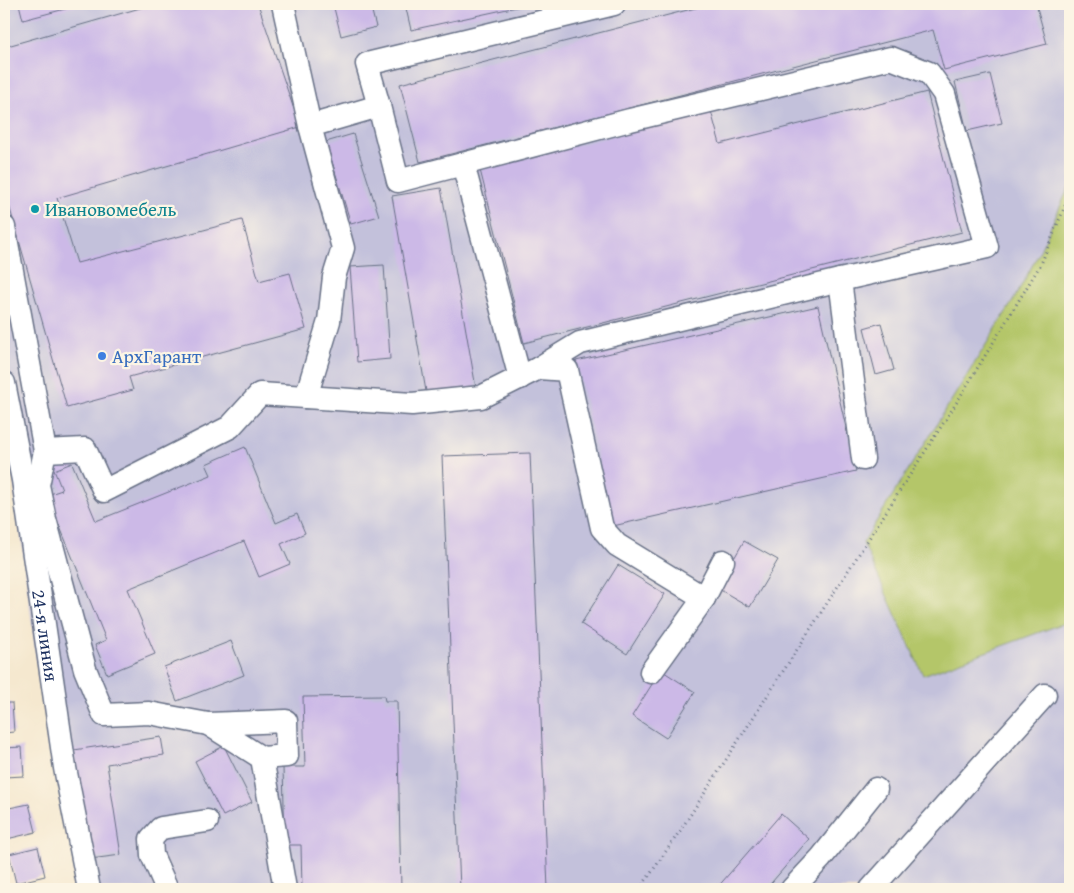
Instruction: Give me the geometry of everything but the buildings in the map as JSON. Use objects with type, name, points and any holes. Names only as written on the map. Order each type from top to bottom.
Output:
[{"type":"street","points":[[283,4],[310,126],[343,248],[334,277],[329,321],[306,397]]},
{"type":"street","points":[[45,451],[85,449],[104,491],[230,427],[260,394],[412,404],[481,397],[529,373],[580,343],[840,280],[987,247],[944,94],[929,73],[891,58],[640,118],[398,181],[367,64],[546,12],[614,4]]},
{"type":"street","points":[[310,126],[379,106]]},
{"type":"street","points":[[463,164],[529,373]]},
{"type":"street","points":[[4,227],[45,451],[38,485],[45,519],[85,669],[104,715],[149,713],[208,724],[286,721],[287,756],[262,758],[208,724]]},
{"type":"street","points":[[840,280],[863,459]]},
{"type":"street","points":[[529,373],[567,370],[602,528],[617,545],[704,598]]},
{"type":"street","name":"24-я линия","points":[[4,383],[23,480],[65,768],[88,889]]},
{"type":"street","points":[[651,672],[704,598],[723,561]]},
{"type":"street","points":[[872,889],[1045,694]]},
{"type":"street","points":[[262,758],[285,889]]},
{"type":"street","points":[[792,889],[821,858],[876,789]]},
{"type":"street","points":[[167,889],[152,855],[151,839],[161,828],[207,821]]},
{"type":"path","points":[[640,889],[682,828],[960,396],[1040,264],[1070,194]]},
{"type":"shaded area","points":[[4,4],[1070,4],[1070,185],[1038,255],[1013,301],[863,543],[923,675],[1070,621],[1070,889],[81,889],[39,679],[4,400]]},
{"type":"green space","points":[[1070,185],[1070,621],[923,675],[863,543],[1013,301],[1038,255]]},
{"type":"place","name":"Ивановомебель","points":[[35,209]]},
{"type":"place","name":"АрхГарант","points":[[102,356]]}]
